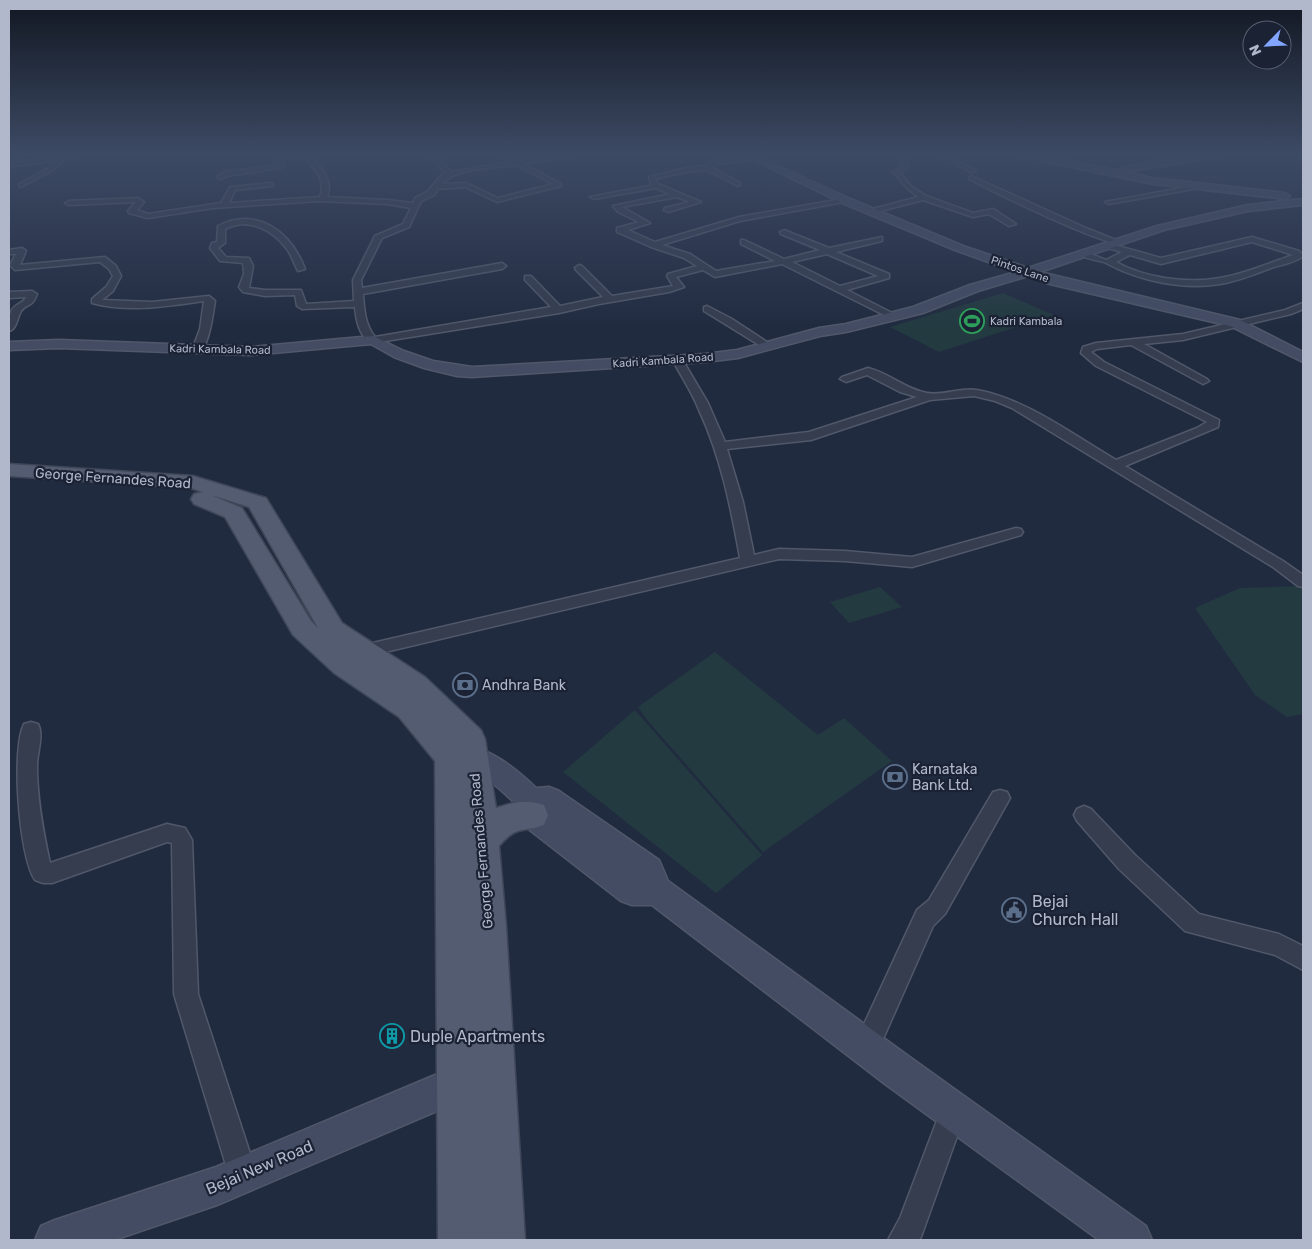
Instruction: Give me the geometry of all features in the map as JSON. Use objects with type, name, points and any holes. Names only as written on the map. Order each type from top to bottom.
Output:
[{"type":"main road","name":"George Fernandes Road","points":[[9,470],[86,484],[198,498],[234,513],[302,628],[344,666],[409,709],[458,754],[479,798],[501,1240]]},
{"type":"main road","name":"George Fernandes Road","points":[[9,486],[193,482],[258,502],[333,630],[415,685],[470,738],[458,754],[450,758],[462,1240]]},
{"type":"main road","points":[[482,842],[493,828],[506,818],[519,815],[531,808]]},
{"type":"street","points":[[136,212],[148,216],[174,212]]},
{"type":"street","points":[[412,212],[406,225],[379,236],[357,280],[364,330],[373,340],[559,310],[679,287],[671,276],[703,267]]},
{"type":"street","points":[[625,212],[646,223],[620,230],[654,245],[687,256],[715,274],[786,261],[879,239]]},
{"type":"street","points":[[654,245],[739,219],[776,212]]},
{"type":"street","name":"Pintos Lane","points":[[873,212],[959,248],[1050,280],[1235,323],[1303,358]]},
{"type":"street","points":[[965,212],[973,215],[985,212]]},
{"type":"street","points":[[992,212],[1012,224]]},
{"type":"street","points":[[1047,212],[1120,247],[1164,261],[1252,240],[1296,253],[1301,262],[1223,280],[1204,282],[1168,280],[1149,277],[1109,262],[1120,247]]},
{"type":"street","name":"Kadri Kambala Road","points":[[9,346],[59,344],[251,351],[373,340],[413,360],[457,371],[489,372],[738,354],[918,310],[974,288],[1120,247],[1161,228],[1230,212]]},
{"type":"street","points":[[301,269],[285,240],[272,230],[257,223],[245,221],[226,224],[220,228],[221,243],[215,245],[214,248],[218,257],[222,260],[246,260],[249,266],[244,287],[246,290],[253,293],[298,292],[302,306],[359,304]]},
{"type":"street","points":[[784,232],[886,276],[840,289]]},
{"type":"street","points":[[744,242],[786,261],[894,316]]},
{"type":"street","points":[[9,252],[22,251],[12,270]]},
{"type":"street","points":[[1086,255],[1102,260]]},
{"type":"street","points":[[12,270],[102,259],[113,268],[117,276],[110,288],[95,301],[102,304],[152,305],[206,298],[210,301],[205,329],[197,350]]},
{"type":"street","points":[[358,292],[502,266]]},
{"type":"street","points":[[578,268],[610,300]]},
{"type":"street","points":[[528,278],[559,310]]},
{"type":"street","points":[[1168,280],[1190,290],[1200,290],[1204,286]]},
{"type":"street","points":[[9,294],[32,294],[28,302],[18,308],[9,328]]},
{"type":"street","points":[[1114,465],[1202,431],[1214,424],[1213,420],[1208,416],[1100,364],[1086,353],[1087,349],[1096,346],[1183,337],[1235,323],[1288,312],[1303,306]]},
{"type":"street","points":[[707,309],[768,346]]},
{"type":"street","points":[[1134,343],[1203,381]]},
{"type":"street","points":[[677,359],[705,409],[720,446],[740,512],[748,560]]},
{"type":"street","points":[[846,379],[868,372],[904,390],[929,397]]},
{"type":"street","points":[[720,446],[811,436],[929,397],[963,392],[998,398],[1030,413],[1278,564],[1303,582]]},
{"type":"street","points":[[364,651],[779,554],[845,556],[912,562],[1016,532]]},
{"type":"street","points":[[31,729],[27,763],[27,798],[40,869],[44,873],[52,874],[167,833],[178,834],[182,840],[186,994],[243,1176]]},
{"type":"street","points":[[458,754],[508,780],[531,808],[632,891],[657,891],[866,1048],[1132,1240]]},
{"type":"street","points":[[866,1048],[925,918],[937,907],[1000,798]]},
{"type":"street","points":[[1084,815],[1127,862],[1193,924],[1278,945],[1303,958]]},
{"type":"street","name":"Bejai New Road","points":[[55,1240],[218,1186],[458,1082],[494,1072]]},
{"type":"street","points":[[903,1240],[911,1227],[953,1111]]},
{"type":"shaded area","name":"Kadri Kambala","points":[[1003,293],[1054,315],[939,352],[890,327]]},
{"type":"shaded area","points":[[1299,586],[1303,589],[1303,714],[1287,717],[1255,695],[1195,608],[1240,588]]},
{"type":"shaded area","points":[[880,587],[902,607],[849,623],[830,602]]},
{"type":"shaded area","points":[[715,652],[818,735],[844,718],[892,761],[763,852],[647,720],[638,707]]},
{"type":"shaded area","points":[[635,710],[762,855],[716,893],[563,772]]},
{"type":"place","name":"Kadri Kambala","points":[[972,321]]},
{"type":"place","name":"Andhra Bank","points":[[465,685]]},
{"type":"place","name":"Karnataka Bank Ltd.","points":[[895,777]]},
{"type":"place","name":"Bejai Church Hall","points":[[1014,910]]},
{"type":"place","name":"Duple Apartments","points":[[392,1036]]}]
